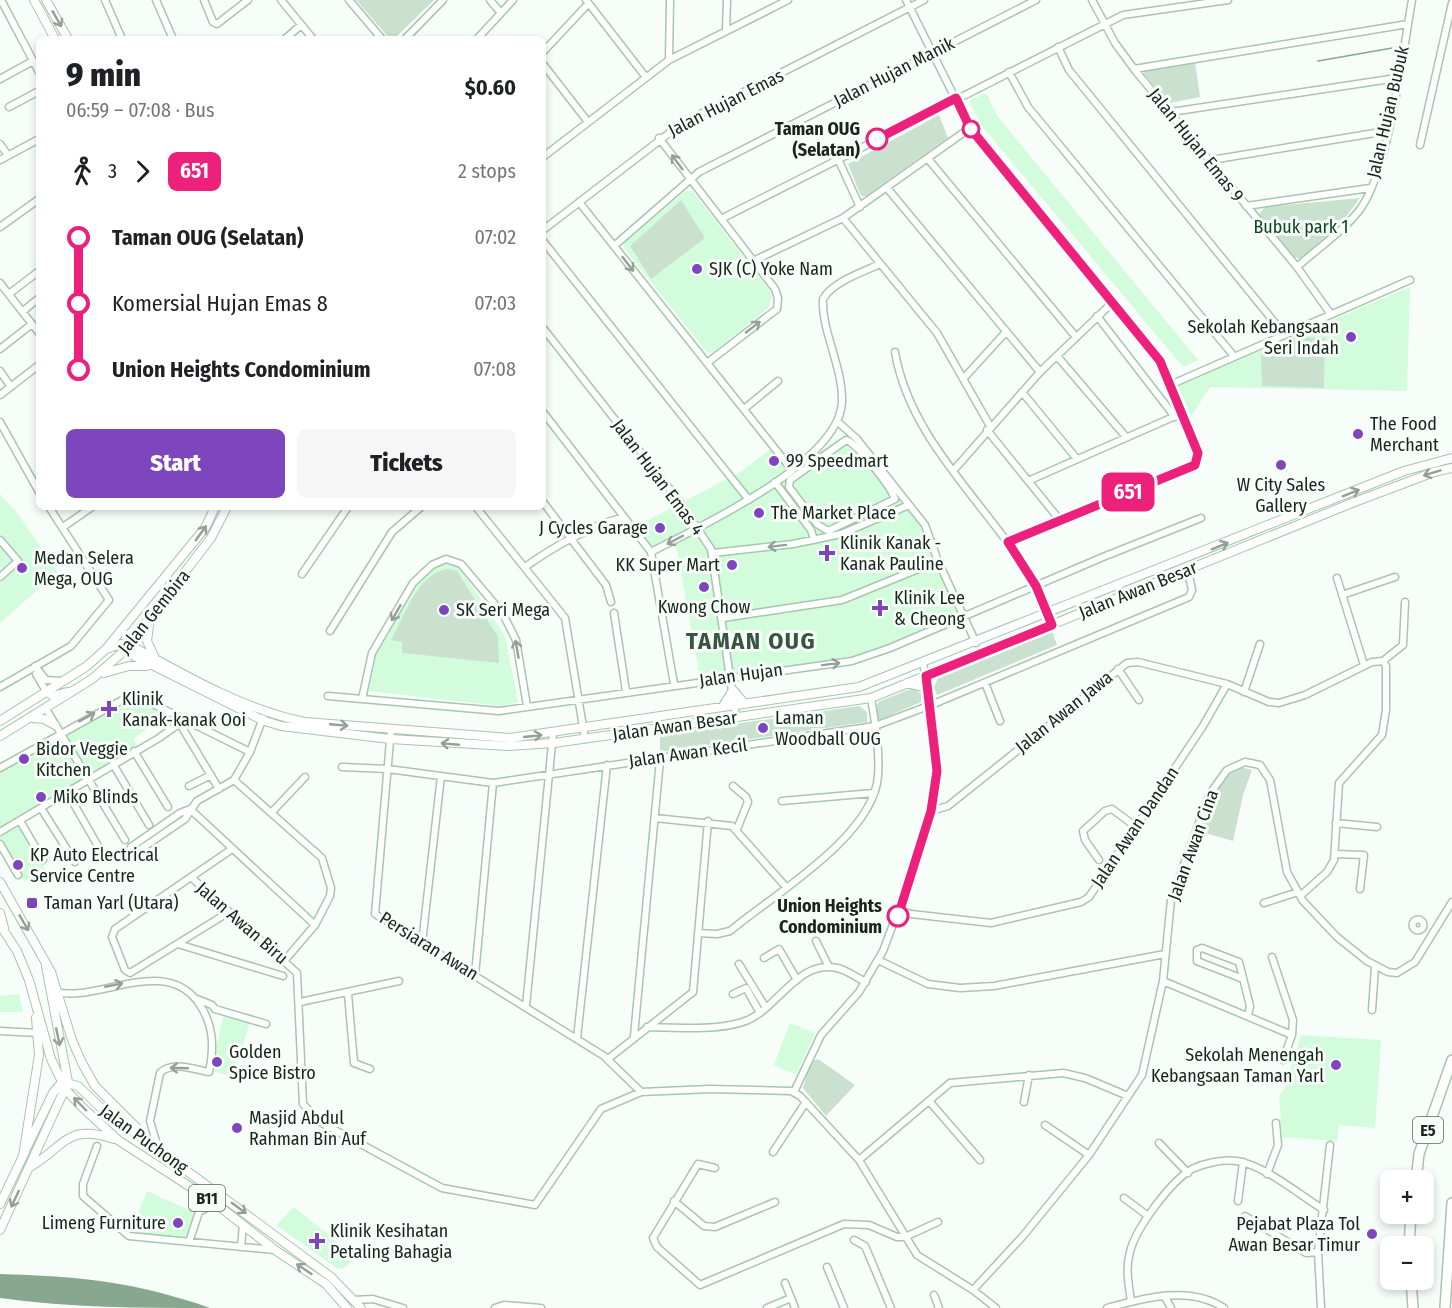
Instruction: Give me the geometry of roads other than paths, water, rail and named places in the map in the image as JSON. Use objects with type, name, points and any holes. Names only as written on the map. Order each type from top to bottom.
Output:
[{"type":"highway","name":"E5","points":[[1417,1170],[1419,1154],[1452,1060]]},
{"type":"highway","points":[[1445,1308],[1452,1203]]},
{"type":"highway","points":[[1412,1290],[1413,1308]]},
{"type":"main road","points":[[34,0],[53,36]]},
{"type":"main road","points":[[46,0],[66,36]]},
{"type":"main road","name":"Jalan Awan Besar","points":[[155,663],[266,711],[305,722],[483,737],[553,734],[734,704],[858,687],[976,643],[1410,469],[1452,458]]},
{"type":"main road","name":"Jalan Awan Besar","points":[[125,646],[262,720],[303,730],[482,746],[554,743],[585,739],[871,698],[1412,480],[1452,468]]},
{"type":"main road","name":"Jalan Gembira","points":[[0,721],[87,666],[106,649],[205,528],[214,510]]},
{"type":"main road","name":"Jalan Gembira","points":[[0,736],[98,675],[151,618],[211,538],[225,510]]},
{"type":"main road","points":[[1277,523],[1291,528]]},
{"type":"main road","points":[[98,675],[129,666],[155,663],[146,632],[151,618]]},
{"type":"main road","points":[[106,649],[125,646],[125,628]]},
{"type":"main road","points":[[41,683],[43,693],[53,696],[80,687]]},
{"type":"main road","points":[[907,683],[922,687],[929,693]]},
{"type":"main road","points":[[723,706],[733,690],[744,703]]},
{"type":"main road","points":[[31,701],[40,700],[46,709]]},
{"type":"main road","points":[[32,718],[44,719],[57,729]]},
{"type":"main road","points":[[0,882],[46,964],[72,1040],[95,1086],[148,1141]]},
{"type":"main road","points":[[0,913],[4,937],[30,984],[51,1059],[66,1085]]},
{"type":"main road","points":[[0,1230],[66,1085],[46,964]]},
{"type":"main road","points":[[23,1156],[39,1055],[30,984]]},
{"type":"main road","points":[[0,1204],[53,1093],[66,1085]]},
{"type":"main road","name":"Jalan Puchong","points":[[66,1085],[118,1140],[215,1203],[275,1250],[326,1284],[347,1308]]},
{"type":"main road","name":"Jalan Puchong","points":[[66,1085],[78,1086],[100,1107],[331,1277],[361,1308]]},
{"type":"main road","points":[[29,1168],[74,1134],[98,1133],[118,1140]]},
{"type":"street","points":[[1,0],[36,66]]},
{"type":"street","points":[[105,0],[121,36]]},
{"type":"street","points":[[156,0],[172,36]]},
{"type":"street","points":[[204,0],[213,22],[223,21],[248,0]]},
{"type":"street","points":[[281,0],[310,36]]},
{"type":"street","points":[[349,0],[379,36]]},
{"type":"street","points":[[408,36],[443,0]]},
{"type":"street","points":[[490,0],[501,14]]},
{"type":"street","points":[[669,60],[670,0]]},
{"type":"street","points":[[726,30],[727,0]]},
{"type":"street","points":[[546,154],[669,60],[776,3],[788,0]]},
{"type":"street","points":[[906,0],[970,128],[1160,361],[1170,385],[1178,416]]},
{"type":"street","name":"Jalan Hujan Emas","points":[[546,228],[659,138],[713,106],[778,76],[924,0]]},
{"type":"street","name":"Jalan Hujan Manik","points":[[614,246],[699,172],[1036,0]]},
{"type":"street","name":"Jalan Hujan Emas 9","points":[[1092,0],[1103,24],[1134,69],[1297,267],[1330,313]]},
{"type":"street","points":[[721,219],[1123,15],[1228,0]]},
{"type":"street","name":"Jalan Hujan Bubuk","points":[[1297,267],[1354,216],[1370,189],[1387,131],[1412,0]]},
{"type":"street","points":[[480,36],[510,1]]},
{"type":"street","points":[[546,49],[587,2],[645,76]]},
{"type":"street","points":[[1420,146],[1452,3]]},
{"type":"street","points":[[1134,69],[1408,24]]},
{"type":"street","points":[[288,36],[301,25]]},
{"type":"street","points":[[1058,47],[1070,70],[1284,334]]},
{"type":"street","points":[[0,79],[33,61]]},
{"type":"street","points":[[546,68],[588,122]]},
{"type":"street","points":[[1010,72],[1028,107],[1233,355]]},
{"type":"street","points":[[1171,112],[1397,78]]},
{"type":"street","points":[[9,107],[36,93]]},
{"type":"street","points":[[753,261],[843,218],[970,128]]},
{"type":"street","points":[[1211,160],[1387,131]]},
{"type":"street","points":[[659,138],[777,294],[777,309],[707,363]]},
{"type":"street","points":[[0,160],[36,140]]},
{"type":"street","points":[[0,144],[7,154]]},
{"type":"street","points":[[838,159],[860,207]]},
{"type":"street","points":[[928,159],[1076,337]]},
{"type":"street","points":[[887,189],[1005,333],[1040,372]]},
{"type":"street","points":[[1246,206],[1370,189]]},
{"type":"street","points":[[0,227],[36,202]]},
{"type":"street","points":[[579,202],[792,470]]},
{"type":"street","points":[[843,218],[937,333],[989,428],[1059,519]]},
{"type":"street","points":[[546,245],[749,501]]},
{"type":"street","points":[[880,264],[839,285],[826,293],[823,299],[840,376],[842,403],[838,422],[827,438],[792,470],[788,477],[790,492],[821,529],[828,531],[894,501]]},
{"type":"street","points":[[9,294],[36,273]]},
{"type":"street","points":[[1170,385],[1233,355],[1410,280]]},
{"type":"street","points":[[0,283],[36,329]]},
{"type":"street","points":[[22,311],[36,300]]},
{"type":"street","points":[[953,471],[1040,372],[1113,302]]},
{"type":"street","points":[[1008,542],[1059,519],[1195,465],[1198,453],[1178,416],[1097,316]]},
{"type":"street","points":[[0,349],[32,324]]},
{"type":"street","name":"Jalan Hujan Emas 4","points":[[546,332],[699,527],[713,553],[732,676],[736,718]]},
{"type":"street","points":[[963,379],[1005,333]]},
{"type":"street","points":[[895,352],[906,392],[919,419],[953,471],[1008,542],[1036,586],[1052,625]]},
{"type":"street","points":[[1057,356],[1126,438]]},
{"type":"street","points":[[0,395],[36,366]]},
{"type":"street","points":[[0,371],[11,387]]},
{"type":"street","points":[[744,409],[778,381]]},
{"type":"street","points":[[1022,392],[1077,459]]},
{"type":"street","points":[[546,416],[651,552],[674,684]]},
{"type":"street","points":[[1028,481],[1178,416]]},
{"type":"street","points":[[0,422],[36,482]]},
{"type":"street","points":[[838,422],[857,439],[925,525],[938,561],[976,643]]},
{"type":"street","points":[[651,552],[749,501],[775,482],[788,477],[846,440],[851,441],[883,480],[893,494],[898,510]]},
{"type":"street","points":[[775,482],[811,530],[814,540]]},
{"type":"street","points":[[713,553],[814,540],[849,531],[909,505]]},
{"type":"street","points":[[546,506],[572,537],[606,585],[611,602]]},
{"type":"street","points":[[0,687],[71,646],[109,600],[51,510]]},
{"type":"street","points":[[63,527],[88,510]]},
{"type":"street","points":[[302,574],[346,510]]},
{"type":"street","points":[[330,631],[392,532],[418,510]]},
{"type":"street","points":[[479,510],[566,618],[585,739]]},
{"type":"street","points":[[525,567],[595,525],[623,517]]},
{"type":"street","name":"Jalan Hujan","points":[[328,696],[500,711],[674,684],[852,661],[890,648],[1201,518]]},
{"type":"street","points":[[845,523],[849,531]]},
{"type":"street","points":[[0,540],[18,561],[0,577]]},
{"type":"street","points":[[362,699],[372,653],[413,583],[432,565],[446,559],[461,564],[503,614],[516,640],[527,706]]},
{"type":"street","points":[[723,618],[842,600],[938,561]]},
{"type":"street","name":"Jalan Awan Kecil","points":[[342,766],[388,769],[493,783],[607,765],[660,760],[875,726],[985,683],[1189,597],[1192,590],[1188,571]]},
{"type":"street","points":[[1342,595],[1395,577]]},
{"type":"street","points":[[1337,578],[1364,665]]},
{"type":"street","points":[[1264,903],[1299,894],[1327,872],[1335,854],[1339,783],[1382,735],[1386,710],[1386,674],[1381,661],[1402,645],[1405,602]]},
{"type":"street","points":[[614,614],[626,691]]},
{"type":"street","points":[[1244,692],[1260,644]]},
{"type":"street","name":"Jalan Awan Jawa","points":[[931,811],[941,810],[960,797],[1126,663],[1138,662],[1227,684],[1269,702],[1291,701],[1364,665],[1381,661]]},
{"type":"street","points":[[794,1092],[821,1035],[866,982],[878,960],[900,910],[931,811],[937,771],[931,705],[923,663]]},
{"type":"street","points":[[34,667],[46,680],[62,681]]},
{"type":"street","points":[[34,667],[41,683]]},
{"type":"street","points":[[1118,669],[1139,700]]},
{"type":"street","points":[[985,683],[1000,721]]},
{"type":"street","name":"Jalan Awan Dandan","points":[[900,910],[917,915],[991,923],[1081,902],[1089,897],[1203,726],[1227,684]]},
{"type":"street","points":[[0,768],[57,729],[133,694],[182,722],[250,752]]},
{"type":"street","points":[[698,933],[717,934],[730,931],[848,837],[873,793],[879,777],[871,698]]},
{"type":"street","points":[[46,709],[124,840]]},
{"type":"street","points":[[126,855],[131,847],[180,813],[190,809],[197,801],[234,780],[250,752],[266,711]]},
{"type":"street","points":[[0,832],[182,722]]},
{"type":"street","points":[[182,722],[219,789]]},
{"type":"street","name":"Persiaran Awan","points":[[391,729],[374,911],[578,1038],[608,1059],[640,1092]]},
{"type":"street","points":[[526,1006],[554,743],[553,734]]},
{"type":"street","points":[[134,752],[168,807]]},
{"type":"street","points":[[634,1036],[660,760]]},
{"type":"street","name":"Jalan Awan Cina","points":[[973,1290],[1029,1229],[1089,1155],[1142,1075],[1163,981],[1171,900],[1209,795],[1227,770],[1236,764],[1253,763],[1260,765],[1265,771],[1270,780],[1287,872],[1299,894],[1337,937],[1376,967]]},
{"type":"street","points":[[113,764],[149,825]]},
{"type":"street","points":[[578,1038],[607,765]]},
{"type":"street","points":[[189,786],[211,775]]},
{"type":"street","points":[[422,943],[441,776]]},
{"type":"street","points":[[272,812],[305,777]]},
{"type":"street","points":[[234,780],[322,858],[331,888],[315,926],[285,960]]},
{"type":"street","points":[[475,975],[493,783]]},
{"type":"street","points":[[733,786],[746,797],[748,802],[737,829]]},
{"type":"street","points":[[67,792],[102,853]]},
{"type":"street","points":[[782,801],[873,793]]},
{"type":"street","points":[[41,808],[75,862]]},
{"type":"street","points":[[190,809],[315,926]]},
{"type":"street","points":[[1100,860],[1085,840],[1083,831],[1112,809],[1136,826]]},
{"type":"street","points":[[655,818],[726,823],[737,829],[786,887]]},
{"type":"street","points":[[20,820],[43,860]]},
{"type":"street","points":[[608,1059],[634,1036],[693,993],[708,821]]},
{"type":"street","points":[[1336,823],[1377,827]]},
{"type":"street","points":[[0,844],[18,875]]},
{"type":"street","points":[[229,912],[134,972],[125,970],[112,937],[113,930],[232,849]]},
{"type":"street","points":[[1335,854],[1364,855],[1360,889]]},
{"type":"street","name":"Jalan Awan Biru","points":[[192,878],[285,960],[297,974],[303,1104],[314,1117],[443,1188],[535,1205],[601,1109],[640,1092]]},
{"type":"street","points":[[1372,1010],[1376,967],[1397,973],[1406,969],[1414,962],[1435,932],[1452,902]]},
{"type":"street","points":[[1424,926],[1435,932]]},
{"type":"street","points":[[816,941],[829,967]]},
{"type":"street","points":[[178,944],[282,976]]},
{"type":"street","points":[[1244,979],[1197,962],[1197,950],[1202,948],[1239,962],[1244,979],[1250,1006],[1248,1016]]},
{"type":"street","points":[[764,958],[779,949],[796,980]]},
{"type":"street","points":[[878,960],[928,984],[960,988],[994,986],[1165,954]]},
{"type":"street","points":[[1272,957],[1293,1020],[1292,1035],[1283,1060]]},
{"type":"street","points":[[739,964],[766,1008]]},
{"type":"street","points":[[647,1027],[700,1027],[737,1023],[760,1013],[796,980],[817,968],[829,967],[843,970],[866,982]]},
{"type":"street","points":[[300,1002],[348,994],[399,981]]},
{"type":"street","points":[[1163,981],[1292,1035]]},
{"type":"street","points":[[56,992],[70,994],[133,982],[153,982],[178,987],[196,999],[212,1005],[215,1010],[266,1024]]},
{"type":"street","points":[[733,994],[746,988],[760,1013]]},
{"type":"street","points":[[348,994],[354,1062],[370,1069]]},
{"type":"street","points":[[158,1148],[150,1121],[157,1080],[164,1069],[175,1066],[209,1072],[213,1053],[212,1033],[196,999]]},
{"type":"street","points":[[207,1019],[211,1011],[215,1010]]},
{"type":"street","points":[[0,1031],[38,1033]]},
{"type":"street","points":[[859,1160],[950,1083],[1063,1072],[1085,1078],[1128,1096]]},
{"type":"street","points":[[1024,1102],[1029,1075]]},
{"type":"street","points":[[640,1092],[710,1089],[794,1092],[859,1160],[905,1238],[922,1260],[973,1290],[995,1308]]},
{"type":"street","points":[[773,1152],[806,1102]]},
{"type":"street","points":[[930,1102],[980,1160]]},
{"type":"street","points":[[135,1125],[144,1127],[150,1121]]},
{"type":"street","points":[[1267,1174],[1278,1145],[1276,1123]]},
{"type":"street","points":[[1045,1125],[1089,1155]]},
{"type":"street","points":[[1159,1143],[1188,1173]]},
{"type":"street","points":[[1321,1308],[1318,1252],[1330,1145]]},
{"type":"street","points":[[97,1146],[83,1184],[83,1196],[129,1236],[275,1250]]},
{"type":"street","points":[[1131,1302],[1127,1270],[1138,1228],[1188,1173],[1215,1161],[1243,1162],[1254,1166],[1324,1210]]},
{"type":"street","points":[[1238,1201],[1243,1162]]},
{"type":"street","points":[[715,1168],[698,1164],[653,1241],[657,1247],[703,1285],[844,1224],[869,1225],[905,1238],[938,1222]]},
{"type":"street","points":[[1124,1198],[1148,1216]]},
{"type":"street","points":[[674,1202],[705,1226],[716,1227],[775,1202]]},
{"type":"street","points":[[189,1242],[199,1212],[215,1203]]},
{"type":"street","points":[[1245,1216],[1306,1253],[1318,1252]]},
{"type":"street","points":[[241,1247],[243,1225]]},
{"type":"street","points":[[854,1240],[865,1246],[891,1308]]},
{"type":"street","points":[[827,1267],[844,1308]]},
{"type":"street","points":[[785,1283],[795,1308]]},
{"type":"street","points":[[934,1295],[939,1308]]},
{"type":"street","points":[[1107,1308],[1131,1302],[1189,1295],[1205,1297],[1224,1308]]},
{"type":"street","points":[[1165,1297],[1171,1308]]},
{"type":"street","points":[[767,1308],[791,1298]]},
{"type":"street","points":[[353,1300],[373,1299],[403,1308]]},
{"type":"street","points":[[495,1308],[504,1305],[541,1308]]},
{"type":"waterway","points":[[1318,61],[1398,47]]},
{"type":"place","name":"Taman OUG (Selatan)","points":[[877,139]]},
{"type":"place","name":"SJK (C) Yoke Nam","points":[[697,269]]},
{"type":"place","name":"Sekolah Kebangsaan Seri Indah","points":[[1351,337]]},
{"type":"place","name":"The Food Merchant","points":[[1358,434]]},
{"type":"place","name":"99 Speedmart","points":[[774,461]]},
{"type":"place","name":"W City Sales Gallery","points":[[1281,465]]},
{"type":"place","name":"The Market Place","points":[[759,513]]},
{"type":"place","name":"J Cycles Garage","points":[[660,528]]},
{"type":"place","name":"Klinik Kanak - Kanak Pauline","points":[[827,553]]},
{"type":"place","name":"KK Super Mart","points":[[732,565]]},
{"type":"place","name":"Medan Selera Mega, OUG","points":[[22,568]]},
{"type":"place","name":"Kwong Chow","points":[[704,587]]},
{"type":"place","name":"Klinik Lee & Cheong","points":[[880,608]]},
{"type":"place","name":"SK Seri Mega","points":[[444,610]]},
{"type":"place","name":"Klinik Kanak-kanak Ooi","points":[[109,709]]},
{"type":"place","name":"Laman Woodball OUG","points":[[763,728]]},
{"type":"place","name":"Bidor Veggie Kitchen","points":[[24,759]]},
{"type":"place","name":"Miko Blinds","points":[[41,797]]},
{"type":"place","name":"KP Auto Electrical Service Centre","points":[[18,865]]},
{"type":"place","name":"Taman Yarl (Utara)","points":[[32,903]]},
{"type":"place","name":"Union Heights Condominium","points":[[898,916]]},
{"type":"place","name":"Golden Spice Bistro","points":[[217,1062]]},
{"type":"place","name":"Sekolah Menengah Kebangsaan Taman Yarl","points":[[1336,1065]]},
{"type":"place","name":"Masjid Abdul Rahman Bin Auf","points":[[237,1128]]},
{"type":"place","name":"Limeng Furniture","points":[[178,1223]]},
{"type":"place","name":"Pejabat Plaza Tol Awan Besar Timur","points":[[1372,1234]]},
{"type":"place","name":"Klinik Kesihatan Petaling Bahagia","points":[[317,1241]]},
{"type":"district","name":"TAMAN OUG","points":[[751,641]]},
{"type":"park label","name":"Bubuk park 1","points":[[1301,227]]}]
